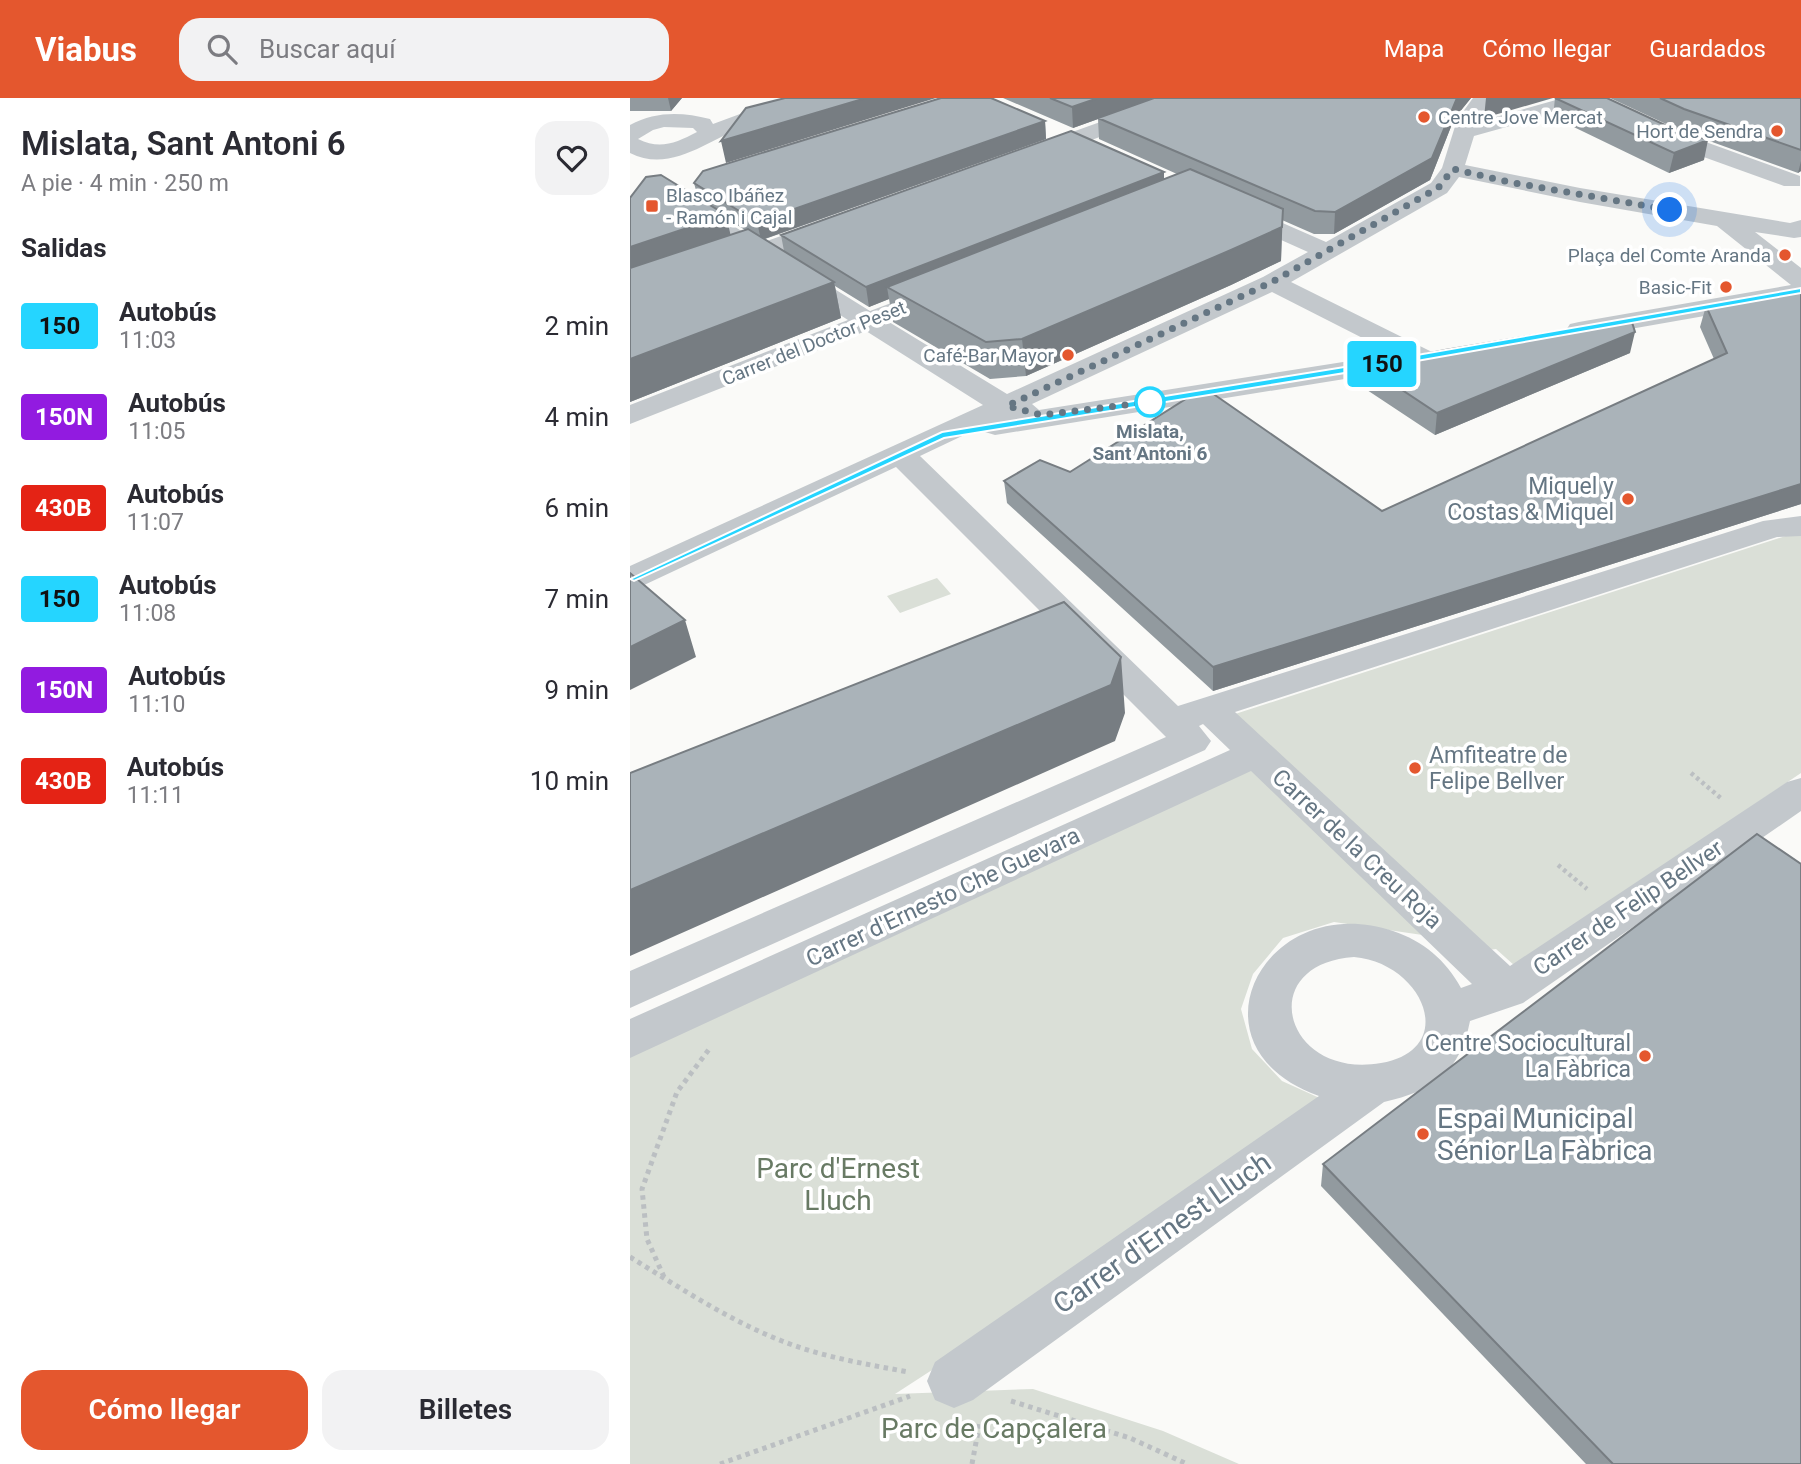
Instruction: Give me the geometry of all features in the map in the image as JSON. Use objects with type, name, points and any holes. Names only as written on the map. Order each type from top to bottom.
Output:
[{"type":"street","points":[[647,156],[697,123],[769,98]]},
{"type":"street","points":[[647,156],[659,122],[736,122],[827,98]]},
{"type":"street","points":[[1009,163],[1186,98]]},
{"type":"street","points":[[1464,132],[1585,98],[1670,137],[1797,179]]},
{"type":"street","points":[[630,579],[1272,282],[1438,188],[1453,169],[1464,132],[1479,105]]},
{"type":"street","points":[[1450,108],[1479,105]]},
{"type":"street","points":[[1039,124],[1098,150]]},
{"type":"street","points":[[647,156],[760,252],[1007,406],[1041,415],[1062,415]]},
{"type":"street","points":[[1453,169],[1509,182],[1794,231],[1801,227]]},
{"type":"street","points":[[1724,219],[1797,179]]},
{"type":"street","points":[[1216,202],[1327,251]]},
{"type":"street","points":[[630,299],[852,219]]},
{"type":"street","points":[[1724,219],[1801,280]]},
{"type":"street","points":[[942,436],[1284,381],[1432,362],[1272,282]]},
{"type":"street","name":"Carrer del Doctor Peset","points":[[630,415],[961,284]]},
{"type":"street","points":[[1557,334],[1801,291]]},
{"type":"street","points":[[1284,381],[1370,392]]},
{"type":"street","name":"Carrer de la Creu Roja","points":[[900,454],[1080,631],[1190,724],[1255,754],[1507,990]]},
{"type":"street","name":"Carrer d'Ernesto Che Guevara","points":[[630,990],[1190,724],[1761,532],[1801,526]]},
{"type":"street","points":[[1042,647],[1080,631]]},
{"type":"street","name":"Carrer d'Ernesto Che Guevara","points":[[630,1039],[1255,754]]},
{"type":"street","name":"Carrer de Felip Bellver","points":[[1448,1010],[1507,990],[1801,792]]},
{"type":"street","points":[[1354,940],[1383,944],[1421,964],[1439,985],[1448,1010],[1446,1036],[1433,1058],[1410,1076],[1370,1086],[1338,1083],[1306,1070],[1284,1051],[1272,1026],[1269,1010],[1274,986],[1288,964],[1325,943],[1354,940]]},
{"type":"street","name":"Carrer d'Ernest Lluch","points":[[967,1399],[1370,1086]]},
{"type":"path","points":[[1691,774],[1731,808]]},
{"type":"path","points":[[1558,865],[1588,890]]},
{"type":"path","points":[[665,1278],[647,1238],[642,1189],[677,1092],[718,1037]]},
{"type":"path","points":[[630,1257],[781,1340],[967,1399],[972,1464]]},
{"type":"green space","points":[[1801,531],[1801,773],[1515,966],[1496,949],[1488,950],[1229,716]]},
{"type":"green space","points":[[937,578],[951,594],[900,613],[887,596]]},
{"type":"green space","name":"Parc d'Ernest Lluch","points":[[1254,765],[1436,937],[1334,922],[1283,938],[1253,974],[1241,1009],[1252,1049],[1282,1081],[1324,1100],[969,1346],[895,1394],[1033,1389],[1163,1431],[1239,1464],[630,1464],[630,1051]]},
{"type":"building","points":[[785,98],[866,98],[721,141],[746,108]]},
{"type":"building","points":[[941,98],[991,98],[1045,121],[757,222],[694,183],[703,171]]},
{"type":"building","points":[[1050,98],[1098,98],[1072,107]]},
{"type":"building","points":[[1154,98],[1457,98],[1432,158],[1335,212],[1315,211],[1098,118]]},
{"type":"building","points":[[1555,98],[1607,98],[1665,125],[1708,140],[1674,153]]},
{"type":"building","points":[[1660,98],[1801,98],[1801,150],[1684,109]]},
{"type":"building","points":[[1071,131],[1164,172],[866,287],[781,235]]},
{"type":"building","points":[[1190,169],[1283,209],[1282,227],[1022,339],[986,342],[887,287]]},
{"type":"building","points":[[661,175],[726,215],[630,247],[630,198],[646,177]]},
{"type":"building","points":[[748,229],[834,282],[630,359],[630,268]]},
{"type":"building","name":"Miquel y Costas & Miquel","points":[[1801,290],[1801,484],[1213,667],[1004,481],[1040,460],[1070,472],[1189,397],[1212,393],[1382,511],[1727,353],[1706,306]]},
{"type":"building","points":[[1631,319],[1635,332],[1437,413],[1366,366],[1445,350]]},
{"type":"building","points":[[630,573],[685,620],[630,647]]},
{"type":"building","points":[[1064,602],[1121,657],[1111,685],[630,890],[630,773]]},
{"type":"building","name":"Centre Sociocultural La Fàbrica","points":[[1757,834],[1801,864],[1801,1464],[1613,1464],[1323,1164]]},
{"type":"bus line","name":"150","points":[[630,579],[942,436],[1218,392],[1801,291]]},
{"type":"place","name":"Centre Jove Mercat","points":[[1424,117]]},
{"type":"place","name":"Hort de Sendra","points":[[1777,131]]},
{"type":"place","name":"Blasco Ibáñez - Ramón i Cajal","points":[[652,206]]},
{"type":"place","name":"Plaça del Comte Aranda","points":[[1785,255]]},
{"type":"place","name":"Basic-Fit","points":[[1726,287]]},
{"type":"place","name":"Café-Bar Mayor","points":[[1068,355]]},
{"type":"place","name":"Mislata, Sant Antoni 6","points":[[1150,402]]},
{"type":"place","name":"Miquel y Costas & Miquel","points":[[1628,499]]},
{"type":"place","name":"Amfiteatre de Felipe Bellver","points":[[1415,768]]},
{"type":"place","name":"Centre Sociocultural La Fàbrica","points":[[1645,1056]]},
{"type":"place","name":"Espai Municipal Sénior La Fàbrica","points":[[1423,1134]]},
{"type":"route","points":[[1150,402],[1062,415],[1041,415],[1007,406],[1272,282],[1438,188],[1453,169],[1509,182],[1670,210]]},
{"type":"park label","name":"Parc de Capçalera","points":[[994,1428]]}]
